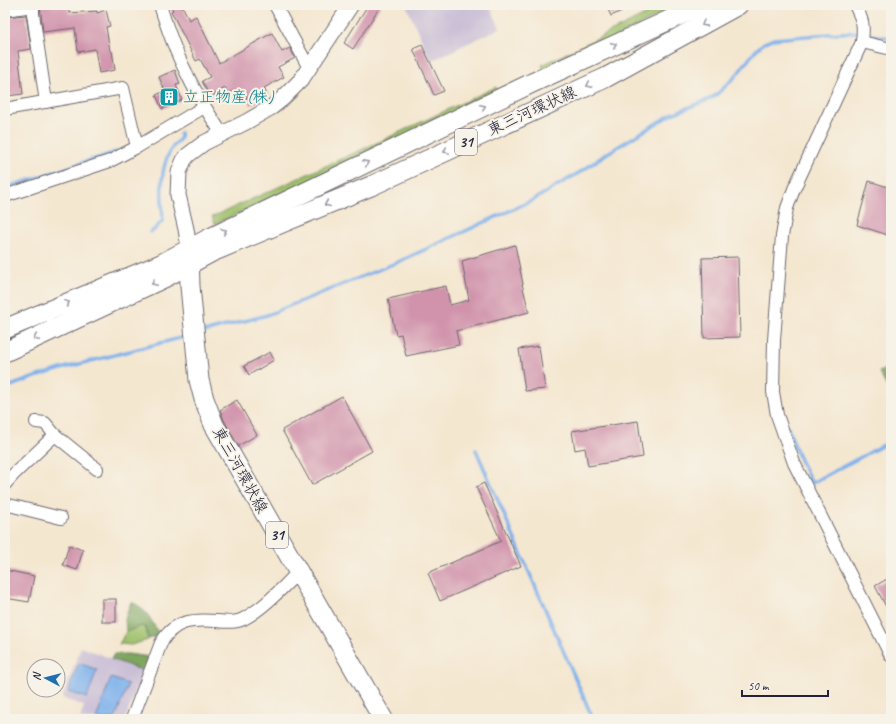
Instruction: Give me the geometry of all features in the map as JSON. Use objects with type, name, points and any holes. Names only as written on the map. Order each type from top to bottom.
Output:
[{"type":"main road","name":"東三河環状線","points":[[5,352],[150,285],[189,257],[532,83],[702,5]]},
{"type":"main road","name":"東三河環状線","points":[[5,329],[160,264],[212,252],[370,186],[604,78],[738,5]]},
{"type":"main road","name":"東三河環状線","points":[[189,257],[199,380],[204,399],[214,425],[383,719]]},
{"type":"street","points":[[160,5],[169,33],[185,72],[204,107],[222,134]]},
{"type":"street","points":[[275,5],[310,68]]},
{"type":"street","points":[[189,257],[186,229],[178,195],[179,172],[184,160],[188,155],[204,143],[263,113],[282,99],[301,80],[310,68],[351,5]]},
{"type":"street","points":[[855,5],[863,20],[864,28],[862,42],[794,188],[787,208],[782,236],[774,340],[773,392],[777,415],[794,463],[891,656]]},
{"type":"street","points":[[5,10],[33,6],[46,102]]},
{"type":"street","points":[[862,42],[891,49]]},
{"type":"street","points":[[5,109],[123,88],[137,147]]},
{"type":"street","points":[[5,196],[110,161],[137,147],[204,107]]},
{"type":"street","points":[[36,422],[45,423],[55,436],[97,469]]},
{"type":"street","points":[[5,484],[55,436]]},
{"type":"street","points":[[5,504],[61,518]]},
{"type":"street","points":[[132,719],[167,633],[173,628],[186,622],[204,620],[229,622],[241,620],[254,612],[298,572]]},
{"type":"shaded area","points":[[406,5],[489,5],[500,28],[431,61]]},
{"type":"shaded area","points":[[81,647],[144,671],[125,719],[80,719],[84,706],[62,698],[66,698],[66,687]]},
{"type":"green space","points":[[666,5],[681,5],[545,71],[542,65]]},
{"type":"green space","points":[[496,87],[499,93],[374,153],[215,224],[212,217],[370,146]]},
{"type":"green space","points":[[891,366],[891,395],[879,372]]},
{"type":"green space","points":[[131,602],[145,612],[160,636],[148,639],[146,628],[141,626],[126,632],[125,619]]},
{"type":"green space","points":[[142,626],[146,628],[148,640],[131,645],[119,644],[126,632]]},
{"type":"green space","points":[[114,654],[150,657],[144,671],[111,659]]},
{"type":"water","points":[[79,663],[97,670],[87,698],[68,692]]},
{"type":"water","points":[[111,678],[128,684],[115,719],[96,719]]},
{"type":"building","points":[[40,5],[68,5],[69,13],[97,11],[97,13],[106,10],[110,26],[106,27],[115,70],[99,73],[95,49],[78,52],[75,28],[43,32]]},
{"type":"building","points":[[170,5],[182,5],[189,20],[196,16],[219,63],[272,33],[282,52],[290,48],[295,58],[278,67],[284,77],[264,88],[267,95],[251,105],[245,95],[239,99],[234,90],[228,94],[225,88],[210,97],[202,81],[210,77],[200,59],[196,61],[171,11],[173,10]]},
{"type":"building","points":[[368,5],[381,5],[353,49],[344,43]]},
{"type":"building","points":[[606,5],[635,5],[611,16]]},
{"type":"building","points":[[26,15],[31,49],[18,51],[23,94],[7,96],[5,81],[5,17]]},
{"type":"building","points":[[422,45],[444,91],[434,95],[413,49]]},
{"type":"building","points":[[175,70],[180,84],[176,85],[182,100],[162,109],[156,95],[165,91],[159,77]]},
{"type":"building","points":[[869,181],[891,188],[891,236],[857,225]]},
{"type":"building","points":[[515,245],[529,312],[456,331],[459,345],[406,356],[401,334],[396,335],[388,299],[446,286],[450,305],[469,300],[462,261]]},
{"type":"building","points":[[738,257],[740,337],[704,338],[702,258]]},
{"type":"building","points":[[539,346],[545,389],[525,391],[519,349]]},
{"type":"building","points":[[270,352],[274,360],[249,375],[244,366]]},
{"type":"building","points":[[342,396],[372,451],[312,485],[282,430]]},
{"type":"building","points":[[237,400],[257,435],[238,446],[220,410]]},
{"type":"building","points":[[638,421],[643,457],[588,466],[585,448],[575,450],[572,431]]},
{"type":"building","points":[[484,483],[521,566],[440,601],[428,573],[501,541],[476,487]]},
{"type":"building","points":[[69,545],[83,550],[77,570],[63,565]]},
{"type":"building","points":[[5,570],[34,576],[29,602],[5,598]]},
{"type":"building","points":[[887,579],[891,586],[891,616],[875,586]]},
{"type":"building","points":[[102,599],[116,599],[116,622],[102,622]]},
{"type":"waterway","points":[[200,333],[267,315],[398,262],[533,200],[672,114],[710,99],[716,95],[734,78],[757,49],[764,43],[773,39],[852,32],[891,38]]},
{"type":"waterway","points":[[150,232],[154,230],[163,220],[162,187],[165,165],[168,155],[181,138],[180,133]]},
{"type":"waterway","points":[[5,188],[116,152]]},
{"type":"waterway","points":[[5,388],[68,367],[188,336]]},
{"type":"waterway","points":[[788,428],[800,460],[812,483],[891,441]]},
{"type":"waterway","points":[[476,450],[593,719]]},
{"type":"place","name":"立正物産(株)","points":[[169,97]]}]
